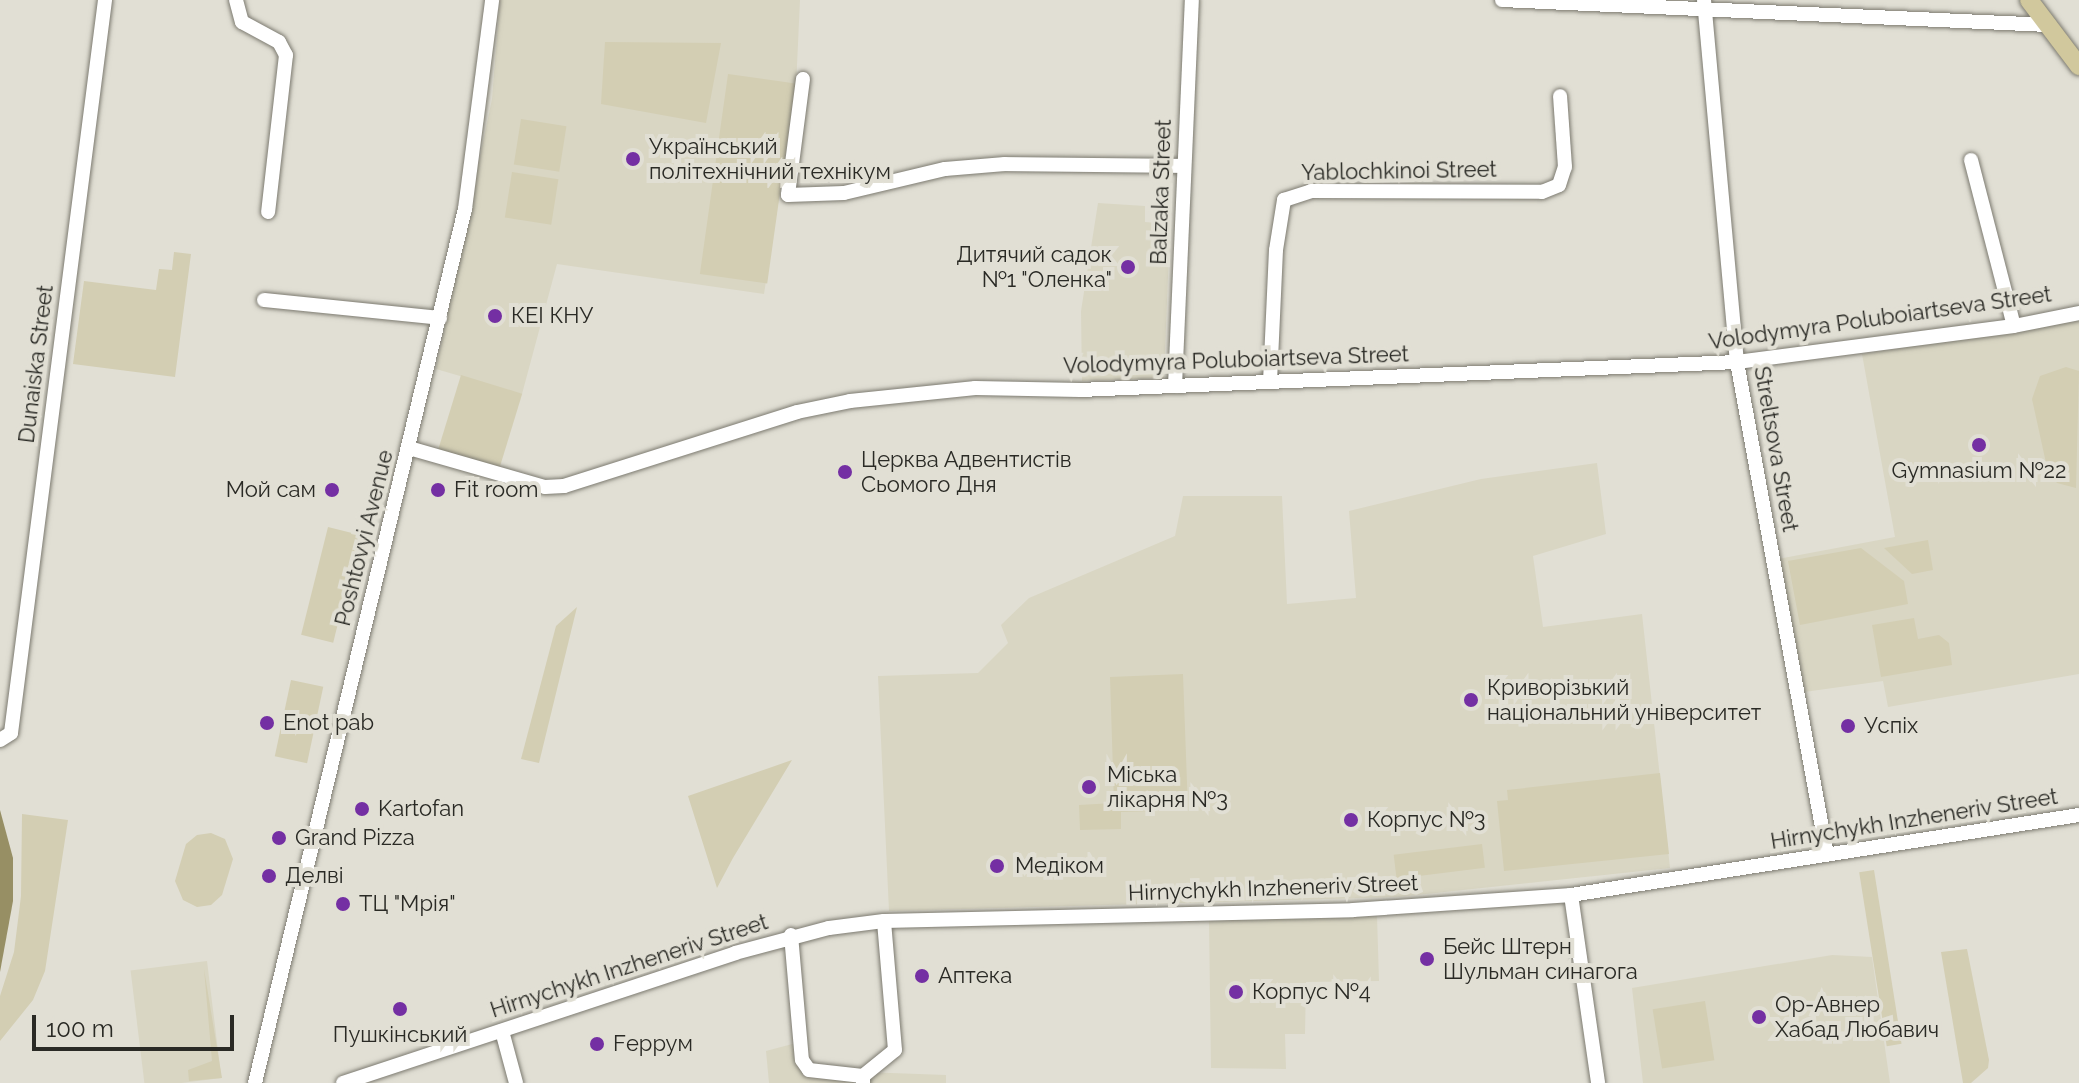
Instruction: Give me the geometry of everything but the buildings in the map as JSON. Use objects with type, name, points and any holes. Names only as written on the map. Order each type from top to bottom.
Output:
[{"type":"main road","points":[[2029,0],[2079,66]]},
{"type":"street","name":"Dunaiska Street","points":[[5,737],[105,0]]},
{"type":"street","points":[[236,0],[242,22],[279,42],[286,55],[268,212]]},
{"type":"street","name":"Poshtovyi Avenue","points":[[255,1083],[440,318],[476,147],[492,0]]},
{"type":"street","name":"Balzaka Street","points":[[1175,386],[1192,0]]},
{"type":"street","points":[[1502,0],[2049,25]]},
{"type":"street","name":"Streltsova Street","points":[[1704,7],[1737,362],[1827,855]]},
{"type":"street","points":[[803,79],[788,195],[844,193],[945,169],[1005,164],[1183,166]]},
{"type":"street","name":"Yablochkinoi Street","points":[[1270,382],[1276,250],[1284,200],[1311,191],[1542,192],[1559,185],[1565,167],[1560,96]]},
{"type":"street","points":[[1971,160],[2014,326]]},
{"type":"street","points":[[264,300],[440,318]]},
{"type":"street","name":"Volodymyra Poluboiartseva Street","points":[[409,448],[545,487],[564,486],[797,412],[850,401],[975,388],[1175,386],[1737,362],[2014,326],[2079,313]]},
{"type":"street","name":"Hirnychykh Inzheneriv Street","points":[[343,1083],[791,935],[884,921],[1353,910],[1571,895],[2079,815]]},
{"type":"street","points":[[1571,895],[1598,1083]]},
{"type":"street","points":[[791,935],[802,1060],[809,1070],[863,1079],[895,1050],[884,921]]},
{"type":"street","points":[[502,1031],[516,1083]]},
{"type":"shaded area","name":"Український політехнічний технікум","points":[[500,0],[800,0],[796,87],[764,294],[557,264],[522,394],[436,369],[492,99]]},
{"type":"shaded area","points":[[605,42],[721,43],[706,123],[601,104]]},
{"type":"shaded area","points":[[728,74],[795,83],[767,283],[700,274]]},
{"type":"shaded area","points":[[521,119],[566,126],[559,172],[514,164]]},
{"type":"shaded area","points":[[512,172],[558,179],[551,225],[505,217]]},
{"type":"shaded area","name":"Дитячий садок №1 \"Оленка\"","points":[[1098,203],[1145,206],[1145,222],[1170,224],[1164,378],[1082,381],[1081,311]]},
{"type":"shaded area","points":[[174,252],[191,254],[175,377],[73,364],[84,281],[156,290],[159,269],[172,270]]},
{"type":"shaded area","name":"Gymnasium №22","points":[[2079,321],[2079,674],[1888,707],[1883,681],[1797,693],[1772,560],[1895,537],[1862,354]]},
{"type":"shaded area","points":[[2066,367],[2079,371],[2076,488],[2057,483],[2048,472],[2032,399],[2040,376]]},
{"type":"shaded area","points":[[461,375],[522,394],[498,474],[436,455]]},
{"type":"shaded area","points":[[1597,463],[1606,534],[1533,556],[1543,627],[1642,614],[1670,868],[1398,897],[889,911],[878,676],[978,673],[1008,643],[1001,625],[1029,598],[1175,536],[1183,496],[1282,496],[1287,604],[1356,598],[1349,511],[1481,479]]},
{"type":"shaded area","points":[[328,527],[360,535],[333,643],[301,635]]},
{"type":"shaded area","points":[[1928,540],[1933,570],[1912,574],[1884,548]]},
{"type":"shaded area","points":[[1861,548],[1904,581],[1908,604],[1800,625],[1788,561]]},
{"type":"shaded area","points":[[577,607],[539,763],[521,759],[556,626]]},
{"type":"shaded area","points":[[1914,618],[1918,639],[1939,635],[1949,643],[1952,665],[1881,677],[1872,625]]},
{"type":"shaded area","points":[[1183,674],[1188,810],[1121,812],[1121,829],[1080,830],[1079,805],[1114,803],[1110,677]]},
{"type":"shaded area","points":[[291,680],[323,687],[307,763],[275,756]]},
{"type":"shaded area","points":[[792,760],[733,858],[717,888],[688,796]]},
{"type":"shaded area","points":[[1660,773],[1669,854],[1504,871],[1497,801],[1508,800],[1507,790]]},
{"type":"shaded area","points":[[0,810],[13,858],[13,901],[0,972]]},
{"type":"shaded area","points":[[22,814],[68,820],[45,971],[33,1000],[0,1041],[0,996],[14,952],[21,896]]},
{"type":"shaded area","points":[[211,833],[225,839],[233,859],[222,895],[211,905],[197,907],[183,900],[175,881],[186,844],[197,835]]},
{"type":"shaded area","points":[[1482,844],[1485,868],[1397,879],[1394,855]]},
{"type":"shaded area","points":[[1874,870],[1902,1044],[1887,1046],[1859,872]]},
{"type":"shaded area","points":[[1377,916],[1379,981],[1306,982],[1305,1034],[1285,1034],[1286,1069],[1211,1068],[1209,920]]},
{"type":"shaded area","points":[[1967,949],[1989,1060],[1988,1068],[1971,1083],[1963,1083],[1941,952]]},
{"type":"shaded area","name":"Ор-Авнер Хабад Любавич","points":[[1832,955],[1872,957],[1890,1083],[1643,1083],[1632,988]]},
{"type":"shaded area","points":[[207,961],[221,1078],[144,1083],[131,970]]},
{"type":"shaded area","points":[[204,969],[222,1078],[189,1081],[188,1070],[212,1061]]},
{"type":"shaded area","points":[[1705,1001],[1714,1060],[1662,1069],[1653,1009]]},
{"type":"shaded area","points":[[796,1043],[809,1070],[946,1075],[946,1083],[769,1083],[766,1051]]},
{"type":"place","name":"Український політехнічний технікум","points":[[633,159]]},
{"type":"place","name":"Дитячий садок №1 \"Оленка\"","points":[[1128,267]]},
{"type":"place","name":"КЕІ КНУ","points":[[495,316]]},
{"type":"place","name":"Gymnasium №22","points":[[1979,445]]},
{"type":"place","name":"Церква Адвентистів Сьомого Дня","points":[[845,472]]},
{"type":"place","name":"Мой сам","points":[[332,490]]},
{"type":"place","name":"Fit room","points":[[438,490]]},
{"type":"place","name":"Криворізький національний університет","points":[[1471,700]]},
{"type":"place","name":"Enot pab","points":[[267,723]]},
{"type":"place","name":"Успіх","points":[[1848,726]]},
{"type":"place","name":"Міська лікарня №3","points":[[1089,787]]},
{"type":"place","name":"Kartofan","points":[[362,809]]},
{"type":"place","name":"Корпус №3","points":[[1351,820]]},
{"type":"place","name":"Grand Pizza","points":[[279,838]]},
{"type":"place","name":"Медіком","points":[[997,866]]},
{"type":"place","name":"Делві","points":[[269,876]]},
{"type":"place","name":"ТЦ \"Мрія\"","points":[[343,904]]},
{"type":"place","name":"Бейс Штерн Шульман синагога","points":[[1427,959]]},
{"type":"place","name":"Аптека","points":[[922,976]]},
{"type":"place","name":"Корпус №4","points":[[1236,992]]},
{"type":"place","name":"Пушкінський","points":[[400,1009]]},
{"type":"place","name":"Ор-Авнер Хабад Любавич","points":[[1759,1017]]},
{"type":"place","name":"Fеррум","points":[[597,1044]]}]
